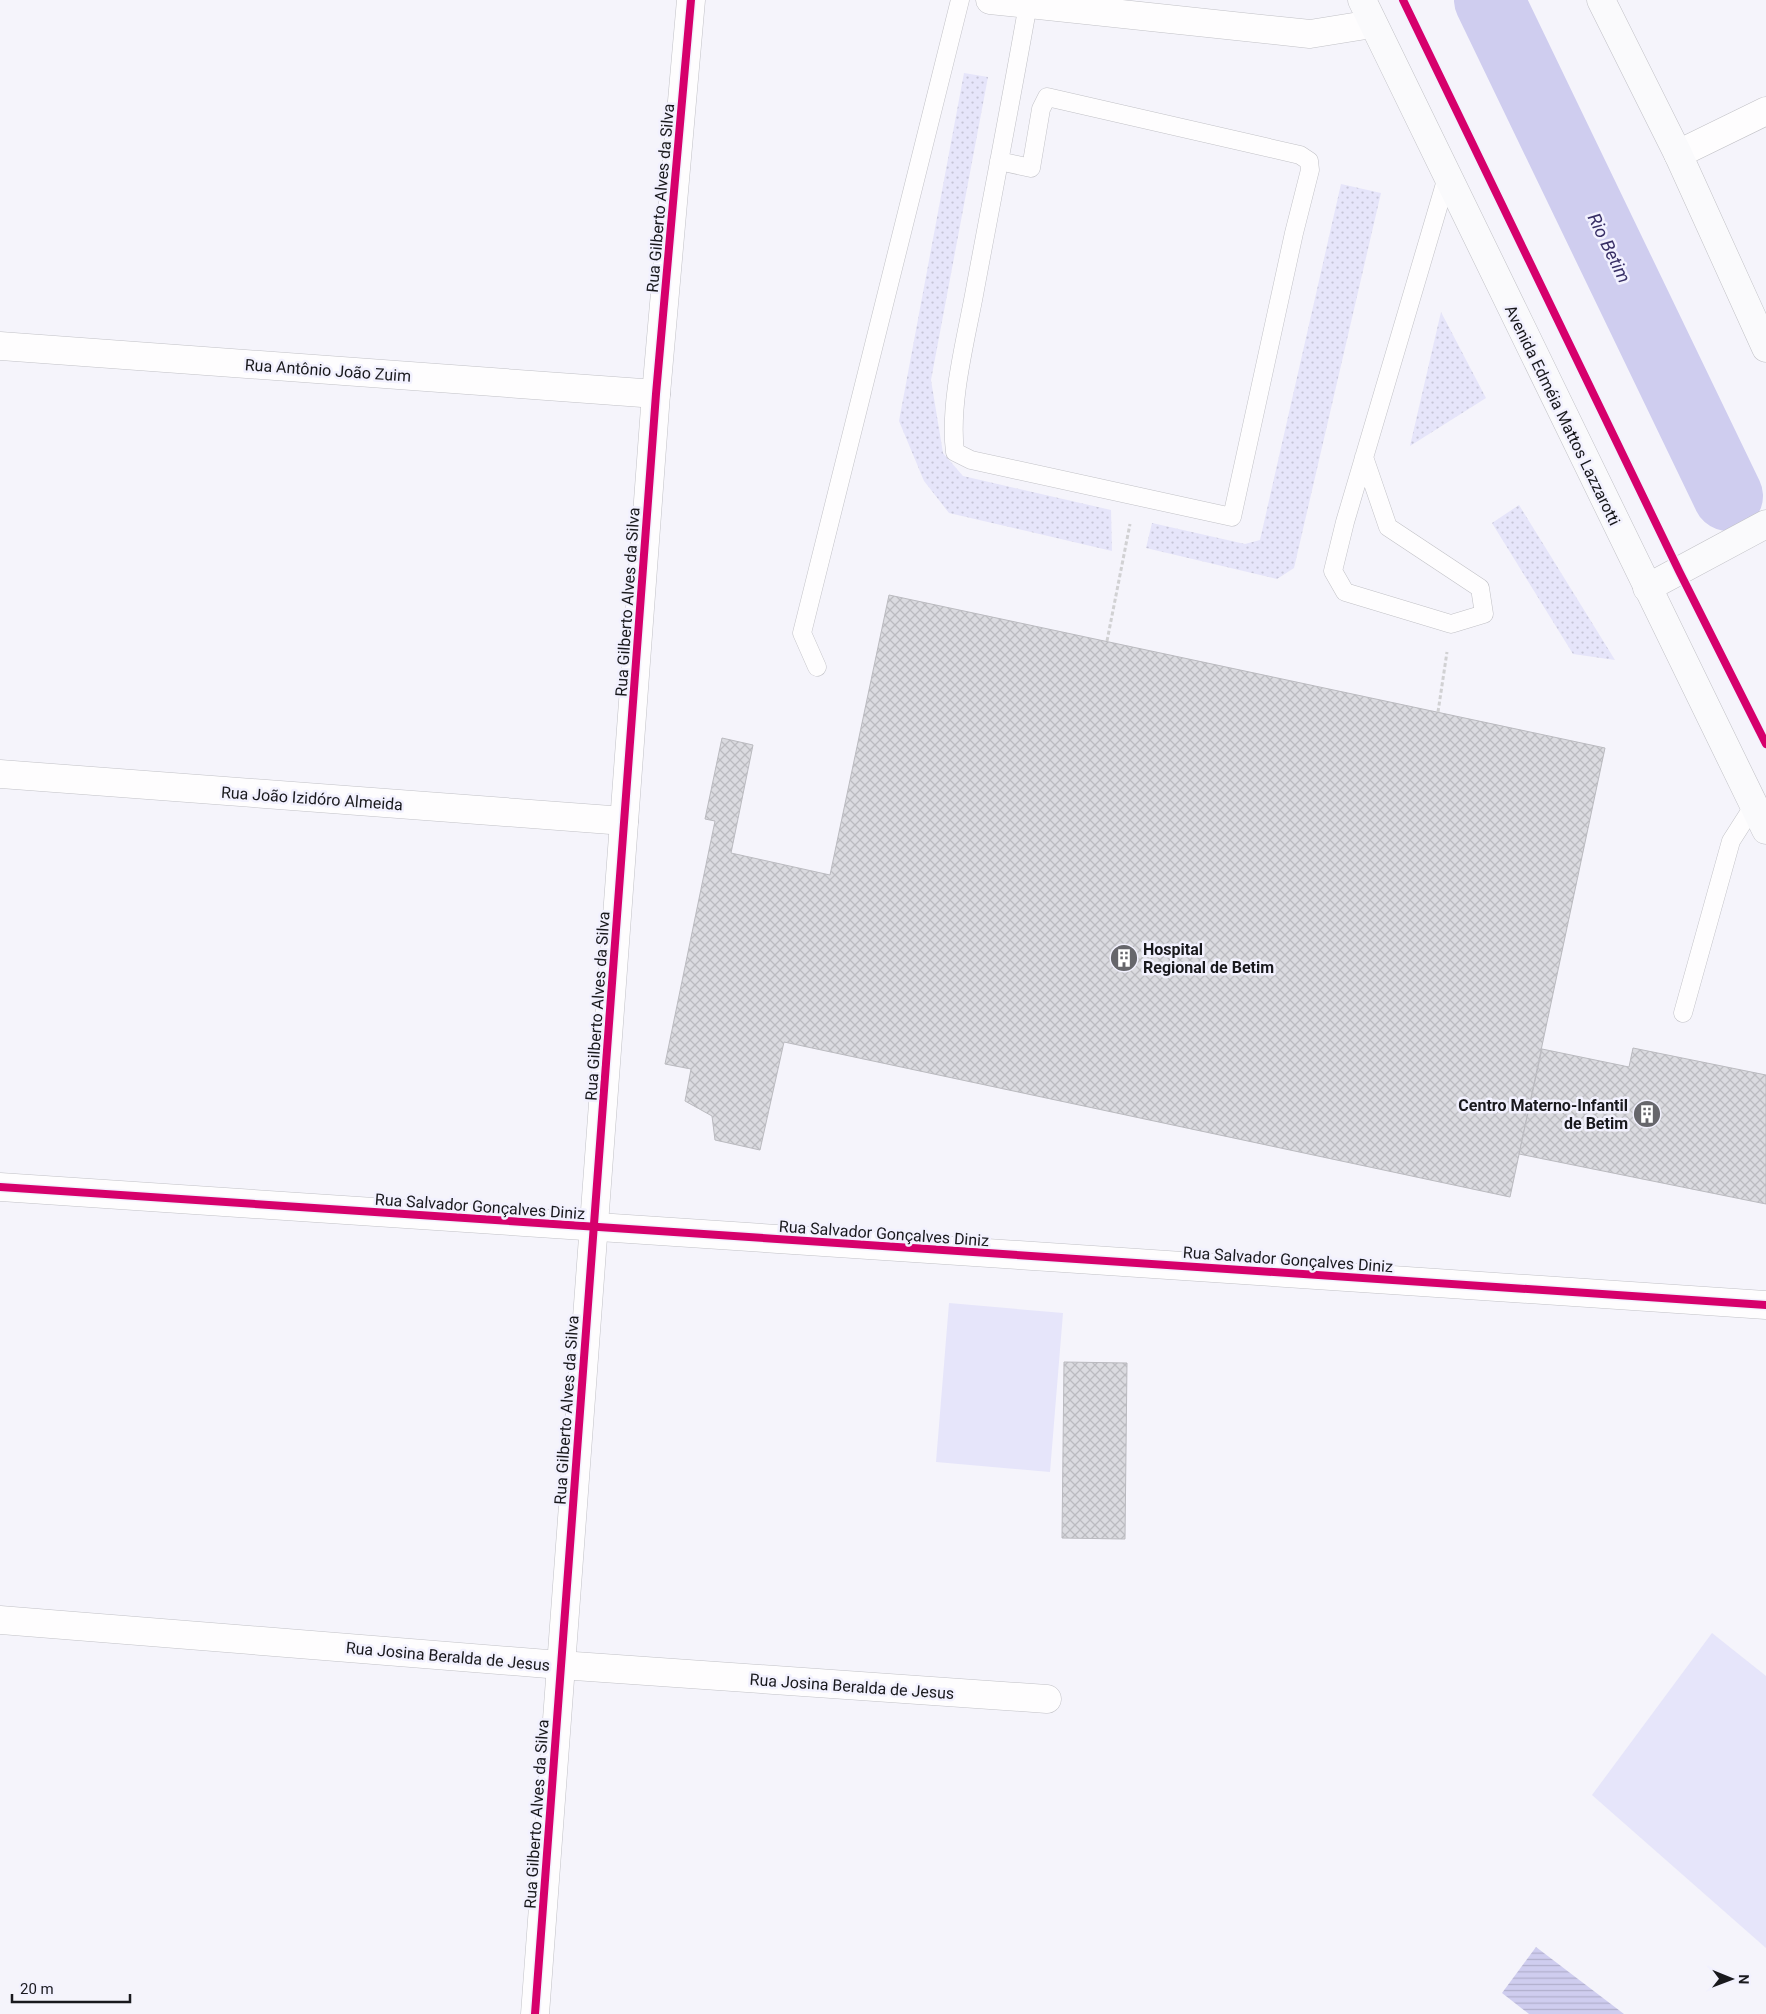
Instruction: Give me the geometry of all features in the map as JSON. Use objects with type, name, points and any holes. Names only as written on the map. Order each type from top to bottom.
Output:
[{"type":"main road","points":[[1601,0],[1678,154],[1766,348]]},
{"type":"main road","name":"Avenida Edméia Mattos Lazzarotti","points":[[1367,12],[1766,830]]},
{"type":"main road","points":[[1647,588],[1766,524]]},
{"type":"street","name":"Rua Gilberto Alves da Silva","points":[[535,2014],[656,394],[690,0]]},
{"type":"street","points":[[990,0],[1310,34],[1367,12]]},
{"type":"street","points":[[1678,154],[1766,111]]},
{"type":"street","name":"Rua Antônio João Zuim","points":[[0,346],[656,394]]},
{"type":"street","name":"Rua João Izidóro Almeida","points":[[0,774],[624,821]]},
{"type":"street","name":"Rua Salvador Gonçalves Diniz","points":[[0,1187],[1766,1305]]},
{"type":"street","name":"Rua Josina Beralda de Jesus","points":[[0,1620],[560,1665],[1047,1700]]},
{"type":"lane","points":[[817,668],[802,633],[960,0]]},
{"type":"lane","points":[[999,161],[1031,168],[1041,109],[1048,97],[1300,156],[1309,161],[1310,170],[1294,233],[1232,517],[970,460],[954,452],[952,432],[961,366],[1028,4]]},
{"type":"lane","points":[[1364,457],[1388,527],[1480,588],[1484,614],[1451,624],[1345,592],[1333,571],[1345,522],[1364,457],[1447,177]]},
{"type":"lane","points":[[1683,1013],[1730,841],[1754,805]]},
{"type":"path","points":[[1107,641],[1136,496]]},
{"type":"path","points":[[1438,712],[1451,624]]},
{"type":"shaded area","points":[[964,73],[988,77],[931,380],[943,453],[963,476],[1111,510],[1112,551],[949,513],[924,481],[899,421]]},
{"type":"shaded area","points":[[1341,184],[1381,193],[1294,568],[1277,579],[1146,548],[1152,523],[1245,544],[1260,540]]},
{"type":"shaded area","points":[[1441,312],[1486,398],[1410,446]]},
{"type":"shaded area","points":[[1519,505],[1615,660],[1573,654],[1492,523]]},
{"type":"shaded area","points":[[949,1303],[1063,1313],[1050,1472],[936,1462]]},
{"type":"shaded area","points":[[1712,1633],[1766,1676],[1766,1948],[1592,1795]]},
{"type":"shaded area","points":[[1536,1947],[1624,2014],[1529,2014],[1502,1993]]},
{"type":"building","name":"Hospital Regional de Betim","points":[[889,595],[1605,748],[1510,1197],[784,1042],[760,1150],[715,1140],[712,1116],[685,1101],[691,1069],[665,1064],[715,821],[705,819],[722,738],[753,745],[731,853],[830,875]]},
{"type":"building","name":"Centro Materno-Infantil de Betim","points":[[1633,1048],[1766,1075],[1766,1204],[1519,1154],[1542,1049],[1629,1067]]},
{"type":"building","points":[[1064,1362],[1127,1363],[1125,1539],[1062,1538]]},
{"type":"waterway","name":"Rio Betim","points":[[1489,0],[1728,496]]},
{"type":"cycle path","points":[[535,2014],[656,394],[691,0]]},
{"type":"cycle path","points":[[1403,0],[1679,571],[1766,744]]},
{"type":"cycle path","points":[[0,1187],[1766,1305]]},
{"type":"place","name":"Hospital Regional de Betim","points":[[1124,958]]},
{"type":"place","name":"Centro Materno-Infantil de Betim","points":[[1647,1114]]}]
